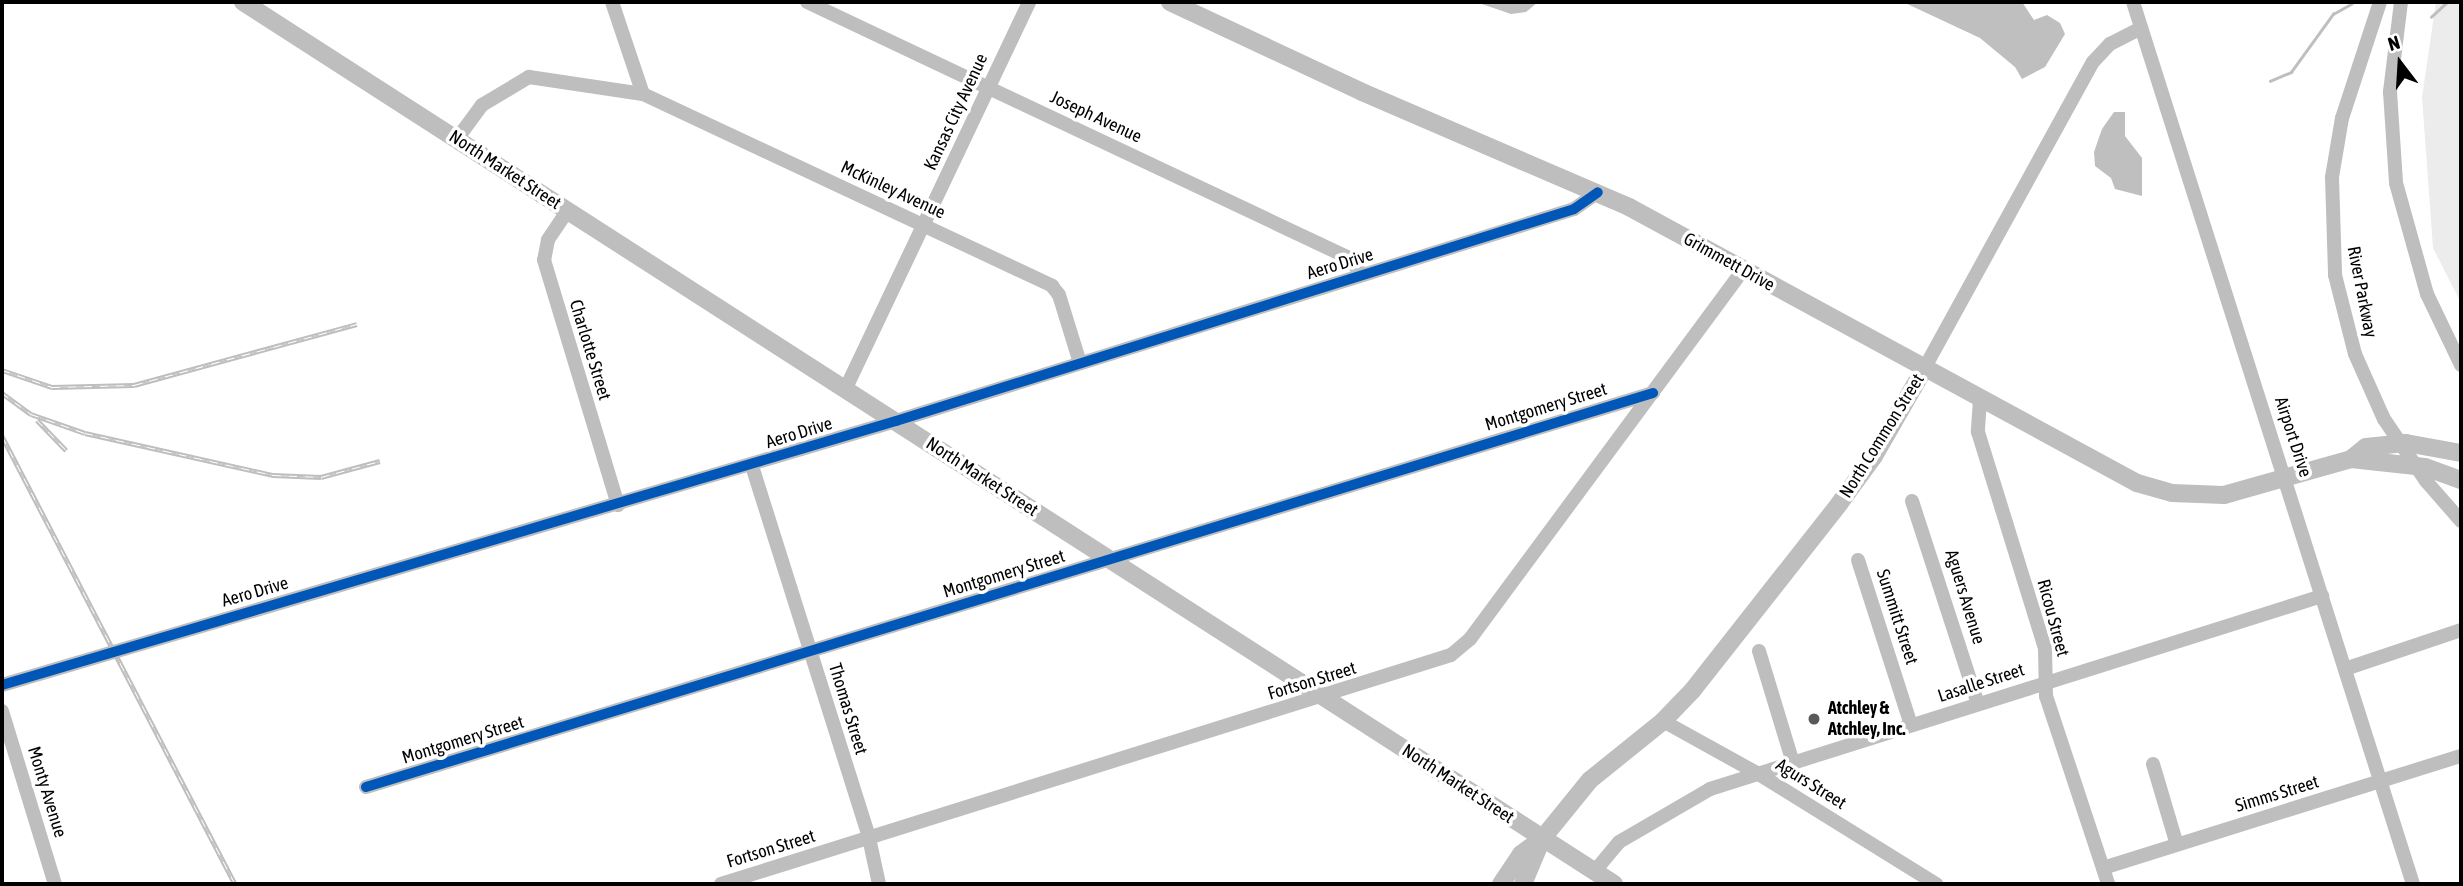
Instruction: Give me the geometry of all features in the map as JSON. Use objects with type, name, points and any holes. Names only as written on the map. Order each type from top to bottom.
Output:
[{"type":"main road","name":"Grimmett Drive","points":[[1170,2],[1362,92],[1598,192],[2101,466],[2172,494],[2224,495],[2351,458],[2366,447],[2406,443],[2461,453]]},
{"type":"main road","name":"North Market Street","points":[[248,3],[1614,884]]},
{"type":"main road","name":"North Common Street","points":[[1502,884],[1521,854],[1542,839],[1590,780],[1663,721],[1692,691],[1874,456],[1924,369]]},
{"type":"main road","points":[[2351,458],[2425,467],[2461,480]]},
{"type":"main road","name":"North Common Street","points":[[1523,884],[1542,839]]},
{"type":"street","points":[[612,2],[643,94]]},
{"type":"street","name":"Joseph Avenue","points":[[807,2],[1347,257],[1363,275]]},
{"type":"street","name":"Kansas City Avenue","points":[[845,390],[1029,2]]},
{"type":"street","name":"Airport Drive","points":[[2133,2],[2413,884]]},
{"type":"street","name":"River Parkway","points":[[2380,2],[2342,118],[2332,177],[2335,275],[2345,324],[2367,384],[2406,453],[2459,519]]},
{"type":"street","points":[[2401,2],[2390,92],[2396,183],[2427,294],[2461,365]]},
{"type":"street","name":"North Common Street","points":[[1924,369],[2093,62],[2110,44],[2141,29]]},
{"type":"street","name":"McKinley Avenue","points":[[457,139],[482,105],[529,77],[643,94],[1052,286],[1059,295],[1080,363]]},
{"type":"street","name":"Aero Drive","points":[[2,685],[752,466],[1574,209],[1598,192]]},
{"type":"street","name":"Charlotte Street","points":[[568,211],[548,240],[545,268],[618,505]]},
{"type":"street","name":"Fortson Street","points":[[721,884],[1437,662],[1462,646],[1744,270]]},
{"type":"street","name":"Montgomery Street","points":[[366,787],[811,653],[1653,393]]},
{"type":"street","name":"Ricou Street","points":[[1980,400],[1978,432],[2045,649],[2045,683],[2108,884]]},
{"type":"street","name":"Thomas Street","points":[[752,466],[869,838],[879,884]]},
{"type":"street","name":"Aguers Avenue","points":[[1912,501],[1978,704]]},
{"type":"street","name":"Summitt Street","points":[[1858,560],[1912,725]]},
{"type":"street","name":"Lasalle Street","points":[[1594,872],[1619,842],[1680,804],[1757,773],[2322,596]]},
{"type":"street","points":[[2345,669],[2461,630]]},
{"type":"street","points":[[1759,651],[1793,763]]},
{"type":"street","name":"Monty Avenue","points":[[2,711],[55,884]]},
{"type":"street","name":"Agurs Street","points":[[1663,721],[1757,773],[1936,884]]},
{"type":"street","name":"Simms Street","points":[[2103,868],[2461,756]]},
{"type":"street","points":[[2153,764],[2177,845]]},
{"type":"shaded area","points":[[1476,2],[1538,2],[1526,12],[1511,14]]},
{"type":"shaded area","points":[[1903,2],[2022,2],[2034,20],[2047,15],[2060,23],[2065,34],[2045,67],[2022,79],[2015,67],[1980,38]]},
{"type":"shaded area","points":[[2436,2],[2461,2],[2461,303],[2433,248],[2422,97]]},
{"type":"shaded area","points":[[2114,112],[2125,112],[2125,136],[2142,158],[2142,196],[2115,189],[2111,178],[2095,166],[2094,152],[2102,129]]},
{"type":"waterway","points":[[2431,17],[2447,2]]},
{"type":"waterway","points":[[2270,81],[2291,72],[2333,14],[2351,4]]},
{"type":"railway","points":[[2,370],[52,387],[134,385],[357,324]]},
{"type":"railway","points":[[2,393],[31,414],[85,433],[273,475],[321,477],[380,461]]},
{"type":"railway","points":[[37,420],[66,450]]},
{"type":"railway","points":[[2,436],[235,884]]},
{"type":"cycle path","points":[[2,685],[896,421],[1574,209],[1598,192]]},
{"type":"cycle path","points":[[366,787],[1653,393]]},
{"type":"place","name":"Atchley & Atchley, Inc.","points":[[1814,719]]}]
